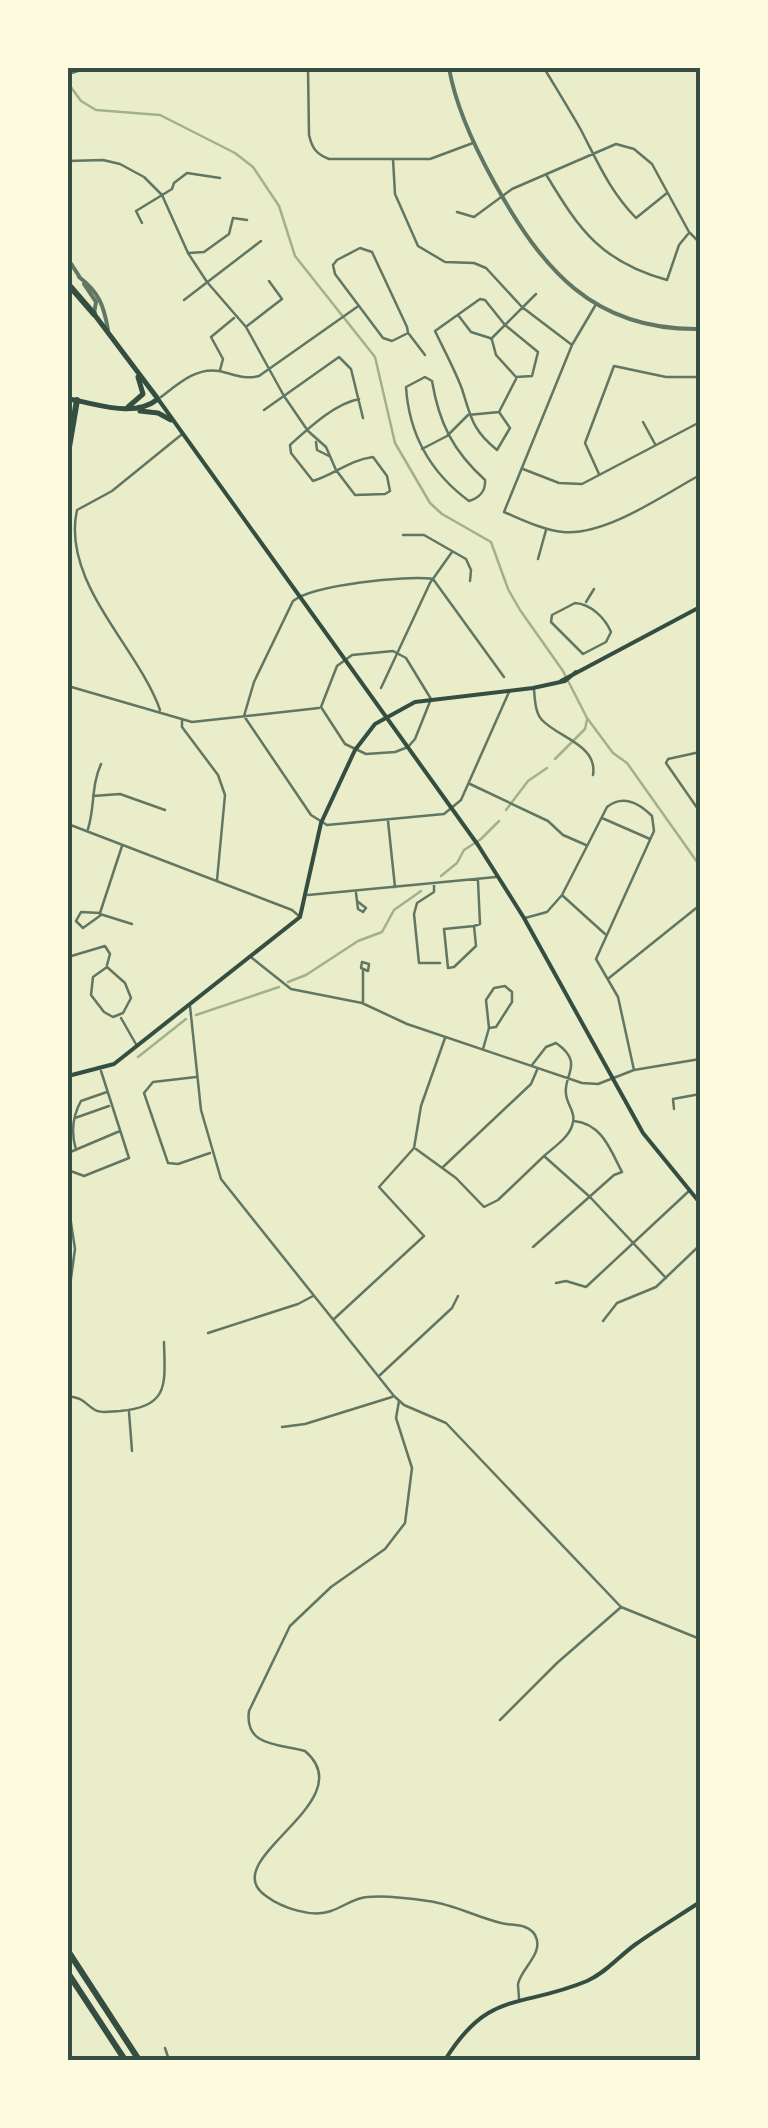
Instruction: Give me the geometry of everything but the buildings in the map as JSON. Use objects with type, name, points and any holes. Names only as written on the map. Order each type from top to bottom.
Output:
[{"type":"highway","points":[[68,284],[94,314]]},
{"type":"highway","points":[[68,453],[72,399]]},
{"type":"highway","points":[[68,1951],[139,2060]]},
{"type":"highway","points":[[68,1975],[125,2060]]},
{"type":"main road","points":[[94,314],[407,740],[408,747],[524,918],[643,1133],[700,1204]]},
{"type":"main road","points":[[128,409],[143,394],[132,366]]},
{"type":"main road","points":[[72,399],[158,413],[171,420]]},
{"type":"main road","points":[[128,409],[146,408],[158,399]]},
{"type":"main road","points":[[68,1078],[100,1069],[137,1048],[300,917],[308,896],[321,823],[355,750],[367,732],[386,716],[415,702],[533,688],[561,680],[700,607]]},
{"type":"main road","points":[[445,2060],[479,2017],[519,2000],[588,1981],[700,1902]]},
{"type":"street","points":[[71,72],[85,68]]},
{"type":"street","points":[[95,68],[176,68]]},
{"type":"street","points":[[308,68],[308,135],[318,154],[330,158],[438,158],[474,142]]},
{"type":"street","points":[[449,68],[454,94],[474,142],[501,195],[544,260],[572,288],[596,304],[642,323],[700,329]]},
{"type":"street","points":[[544,68],[616,197],[636,218],[667,193]]},
{"type":"street","points":[[457,212],[474,217],[501,195],[616,144],[634,149],[652,164],[689,232],[700,244]]},
{"type":"street","points":[[68,161],[103,160],[144,177],[162,196],[206,282],[246,327],[284,396],[308,431],[326,447],[336,470],[355,496],[385,494],[390,491],[381,467],[372,457],[346,463],[336,470],[318,481],[308,478],[290,448],[308,431],[340,406],[359,399]]},
{"type":"street","points":[[393,160],[395,194],[418,246],[445,262],[486,268],[522,308],[572,346]]},
{"type":"street","points":[[142,223],[136,211],[162,196],[187,173],[220,178]]},
{"type":"street","points":[[546,174],[587,236],[609,256],[640,272],[666,280],[679,245],[689,232]]},
{"type":"street","points":[[188,253],[204,252],[229,234],[233,218],[247,220]]},
{"type":"street","points":[[184,300],[261,241]]},
{"type":"street","points":[[408,333],[388,341],[335,274],[336,260],[366,248],[372,252],[408,333],[425,355]]},
{"type":"street","points":[[68,259],[96,302],[94,314]]},
{"type":"street","points":[[80,276],[94,288],[103,304],[109,335]]},
{"type":"street","points":[[246,327],[282,299],[269,281]]},
{"type":"street","points":[[491,339],[536,294]]},
{"type":"street","points":[[499,412],[510,428],[497,450],[482,438],[468,415],[462,389],[435,331],[480,299],[485,300],[505,324],[538,352],[532,376],[516,378]]},
{"type":"street","points":[[596,304],[572,346],[504,512],[546,529],[576,532],[599,528],[700,475]]},
{"type":"street","points":[[158,399],[195,374],[220,372],[252,378],[358,306]]},
{"type":"street","points":[[458,315],[471,332],[491,339]]},
{"type":"street","points":[[220,372],[222,360],[211,337],[236,316]]},
{"type":"street","points":[[491,339],[496,356],[516,378]]},
{"type":"street","points":[[264,410],[339,357],[351,368],[363,418]]},
{"type":"street","points":[[600,474],[585,442],[614,366],[666,376],[700,377]]},
{"type":"street","points":[[430,378],[448,436],[464,461],[485,480],[484,490],[469,502],[444,480],[422,449],[412,424],[406,387],[430,378]]},
{"type":"street","points":[[499,412],[516,378]]},
{"type":"street","points":[[422,449],[448,436],[468,415],[499,412]]},
{"type":"street","points":[[644,422],[656,445]]},
{"type":"street","points":[[522,469],[570,486],[582,484],[700,422]]},
{"type":"street","points":[[160,710],[120,634],[108,623],[96,600],[76,548],[76,517],[77,510],[112,491],[183,434]]},
{"type":"street","points":[[316,440],[317,450],[328,456]]},
{"type":"street","points":[[538,559],[546,529]]},
{"type":"street","points":[[403,535],[424,535],[470,564],[470,581]]},
{"type":"street","points":[[381,688],[433,579],[452,552]]},
{"type":"street","points":[[433,579],[327,588],[293,602],[249,694],[244,716],[311,815],[321,823],[339,825],[438,815],[451,808],[461,800],[510,691]]},
{"type":"street","points":[[433,579],[504,677]]},
{"type":"street","points":[[585,604],[594,589]]},
{"type":"street","points":[[576,603],[585,604],[607,623],[611,634],[606,642],[581,654],[552,625],[551,618],[576,603]]},
{"type":"street","points":[[606,642],[612,654]]},
{"type":"street","points":[[393,651],[406,658],[431,699],[415,739],[395,752],[366,754],[355,750],[345,744],[321,708],[337,666],[346,659],[393,651]]},
{"type":"street","points":[[68,686],[160,710],[182,720],[321,708]]},
{"type":"street","points":[[533,688],[542,720],[590,755],[593,775]]},
{"type":"street","points":[[182,720],[182,727],[218,775],[225,795],[216,880]]},
{"type":"street","points":[[700,752],[666,762],[700,812]]},
{"type":"street","points":[[88,831],[94,808],[93,782],[100,764]]},
{"type":"street","points":[[469,784],[588,846]]},
{"type":"street","points":[[94,796],[120,794],[165,810]]},
{"type":"street","points":[[524,918],[547,912],[562,894],[612,802],[639,804],[654,823],[650,840],[596,959],[618,997],[634,1070]]},
{"type":"street","points":[[601,817],[650,840]]},
{"type":"street","points":[[388,820],[395,887]]},
{"type":"street","points":[[68,824],[292,910],[300,917]]},
{"type":"street","points":[[123,844],[100,914],[132,924]]},
{"type":"street","points":[[308,896],[498,877]]},
{"type":"street","points":[[474,926],[476,946],[454,968],[448,968],[444,929],[480,924],[478,880]]},
{"type":"street","points":[[434,884],[434,892],[417,903],[414,914],[419,963],[440,963]]},
{"type":"street","points":[[355,892],[358,901]]},
{"type":"street","points":[[562,894],[606,935]]},
{"type":"street","points":[[608,979],[700,905]]},
{"type":"street","points":[[68,957],[105,946],[110,954],[107,967],[93,977],[91,996],[104,1012],[120,1016],[132,998],[126,982],[107,967]]},
{"type":"street","points":[[251,958],[290,989],[362,1003],[406,1024],[590,1084],[634,1070],[700,1059]]},
{"type":"street","points":[[362,1003],[363,971]]},
{"type":"street","points":[[482,1050],[490,1028],[486,1000],[494,988],[506,986],[512,992],[512,1002],[496,1027],[490,1028]]},
{"type":"street","points":[[190,1004],[201,1110],[222,1179],[394,1396],[446,1423],[621,1607],[700,1639]]},
{"type":"street","points":[[120,1016],[137,1048]]},
{"type":"street","points":[[334,1320],[424,1236],[378,1187],[414,1148],[420,1106],[445,1037]]},
{"type":"street","points":[[414,1148],[428,1154],[484,1208],[488,1207],[565,1137],[574,1121],[566,1093],[570,1062],[558,1044],[546,1047],[532,1066]]},
{"type":"street","points":[[441,1168],[531,1084],[538,1068]]},
{"type":"street","points":[[68,1170],[84,1176],[129,1158],[100,1069]]},
{"type":"street","points":[[198,1076],[153,1082],[144,1093],[168,1163],[178,1164],[212,1153]]},
{"type":"street","points":[[76,1150],[72,1134],[81,1101],[106,1092]]},
{"type":"street","points":[[674,1109],[673,1099],[700,1094]]},
{"type":"street","points":[[74,1118],[111,1105]]},
{"type":"street","points":[[533,1247],[622,1172],[603,1136],[591,1124],[574,1121]]},
{"type":"street","points":[[68,1153],[120,1132]]},
{"type":"street","points":[[544,1156],[590,1197],[666,1278]]},
{"type":"street","points":[[556,1283],[566,1280],[586,1287],[690,1192]]},
{"type":"street","points":[[68,1203],[75,1244],[68,1300]]},
{"type":"street","points":[[602,1321],[618,1303],[651,1290],[700,1245]]},
{"type":"street","points":[[208,1332],[298,1304],[314,1295]]},
{"type":"street","points":[[378,1376],[452,1308],[458,1296]]},
{"type":"street","points":[[68,1396],[84,1399],[100,1412],[128,1410],[154,1400],[162,1393],[164,1342]]},
{"type":"street","points":[[282,1426],[305,1424],[394,1396]]},
{"type":"street","points":[[399,1401],[396,1418],[412,1468],[405,1523],[385,1549],[331,1587],[290,1626],[250,1711],[248,1720],[256,1738],[263,1743],[305,1751],[318,1778],[310,1806],[258,1863],[255,1882],[271,1900],[309,1913],[328,1912],[376,1896],[433,1901],[500,1923],[527,1927],[536,1936],[537,1948],[519,1980],[519,2000]]},
{"type":"street","points":[[128,1410],[132,1451]]},
{"type":"street","points":[[500,1720],[556,1663],[621,1607]]},
{"type":"street","points":[[164,2048],[169,2060]]},
{"type":"waterway","points":[[68,83],[81,101],[96,110],[160,115],[235,153],[253,167],[279,206],[295,256],[375,357],[395,443],[430,503],[491,542],[508,589],[563,671],[587,718],[613,753],[627,763],[700,866]]},
{"type":"waterway","points":[[555,759],[585,729],[587,720]]},
{"type":"waterway","points":[[506,810],[528,781],[547,768]]},
{"type":"waterway","points":[[441,876],[457,863],[464,850],[499,821]]},
{"type":"waterway","points":[[288,982],[306,975],[358,941],[382,932],[394,910],[421,891]]},
{"type":"waterway","points":[[196,1015],[279,987]]},
{"type":"waterway","points":[[138,1057],[186,1019]]}]
